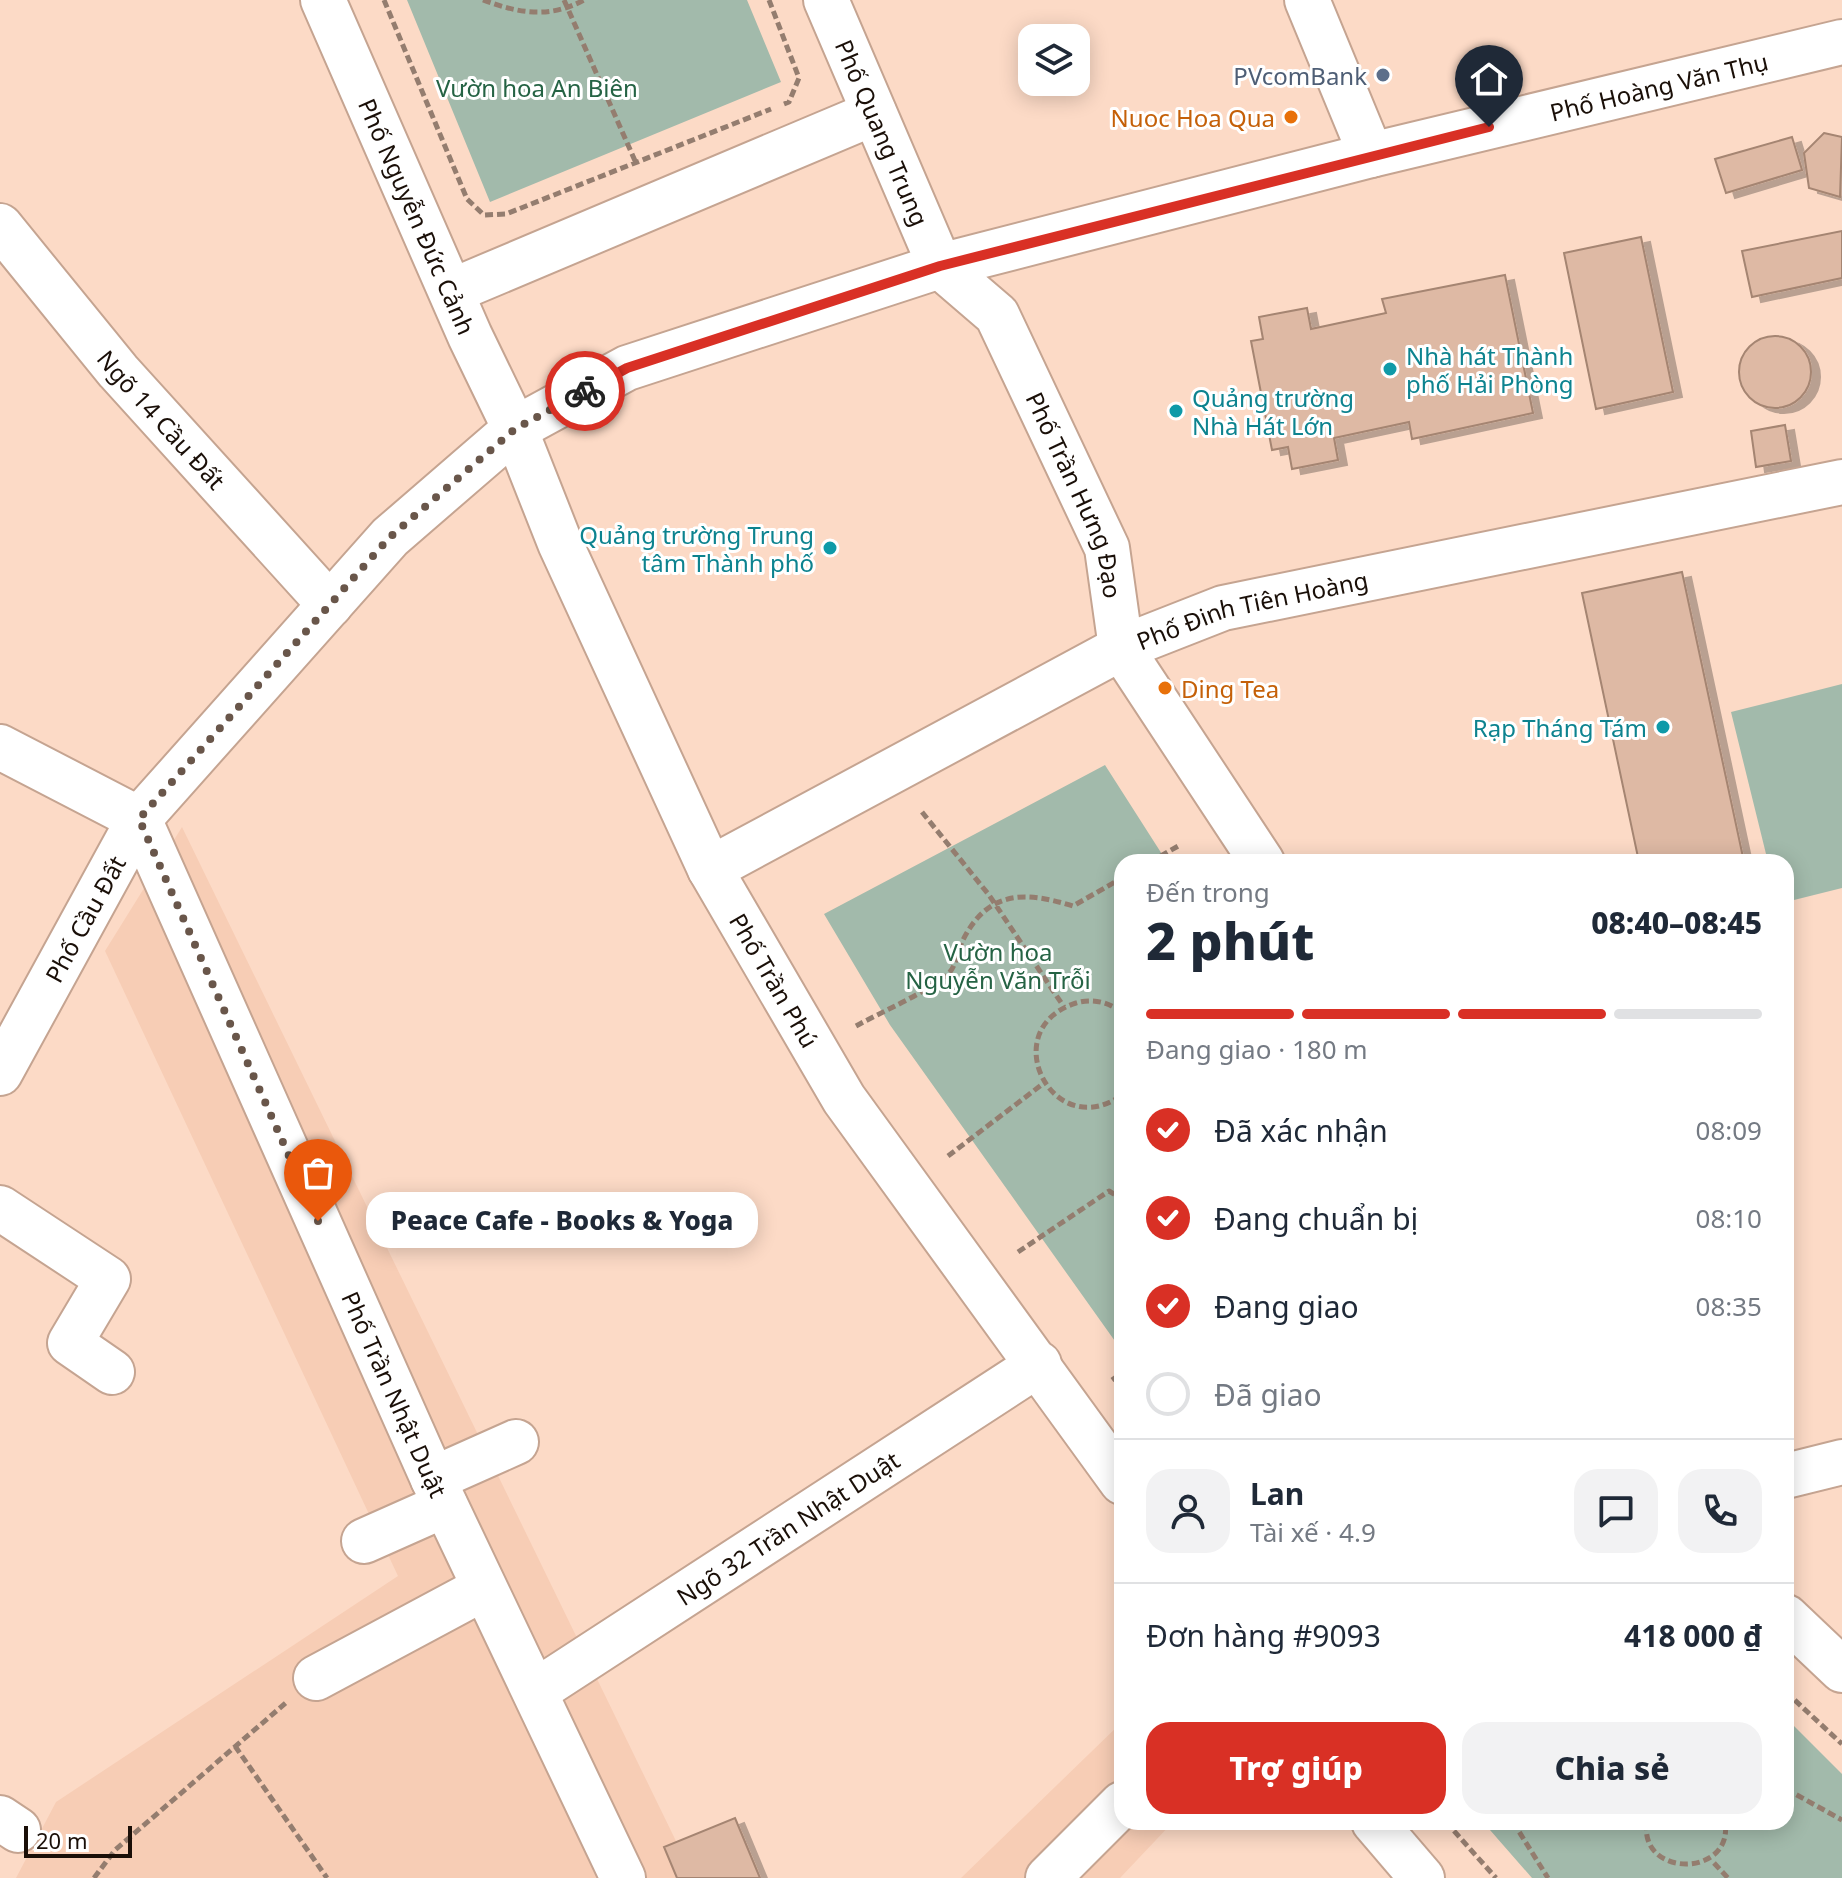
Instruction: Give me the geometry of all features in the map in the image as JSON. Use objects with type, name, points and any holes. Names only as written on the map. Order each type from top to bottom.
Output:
[{"type":"main road","name":"Phố Nguyễn Đức Cảnh","points":[[323,0],[515,429]]},
{"type":"main road","name":"Phố Quang Trung","points":[[826,0],[940,266]]},
{"type":"main road","points":[[1307,0],[1371,155]]},
{"type":"main road","name":"Phố Hoàng Văn Thụ","points":[[515,429],[627,368],[940,266],[1371,155],[1842,42]]},
{"type":"main road","points":[[452,291],[874,113]]},
{"type":"main road","name":"Ngõ 14 Cầu Đất","points":[[0,226],[118,371],[330,605]]},
{"type":"main road","name":"Phố Trần Hưng Đạo","points":[[940,266],[997,315],[1107,548],[1121,648],[1257,854]]},
{"type":"main road","name":"Phố Cầu Đất","points":[[4,1057],[139,819],[390,537],[515,429]]},
{"type":"main road","name":"Phố Trần Phú","points":[[515,429],[560,543],[710,869],[844,1099],[1114,1471]]},
{"type":"main road","name":"Phố Đinh Tiên Hoàng","points":[[710,869],[1121,648],[1223,608],[1842,482]]},
{"type":"main road","points":[[0,747],[139,819]]},
{"type":"main road","name":"Phố Trần Nhật Duật","points":[[139,819],[439,1492],[623,1878]]},
{"type":"main road","points":[[0,1208],[108,1279],[70,1343],[112,1372]]},
{"type":"main road","name":"Ngõ 32 Trần Nhật Duật","points":[[536,1691],[1039,1364]]},
{"type":"main road","points":[[364,1541],[516,1442]]},
{"type":"main road","points":[[1794,1474],[1842,1462]]},
{"type":"main road","points":[[316,1678],[484,1588]]},
{"type":"main road","points":[[1794,1625],[1842,1670]]},
{"type":"main road","points":[[1048,1878],[1114,1812]]},
{"type":"main road","points":[[1381,1830],[1422,1878]]},
{"type":"path","points":[[384,0],[474,209],[493,217],[789,102],[799,78],[769,0]]},
{"type":"path","points":[[483,0],[528,14],[567,9],[584,0]]},
{"type":"path","points":[[564,0],[636,163]]},
{"type":"path","points":[[922,812],[995,904],[1064,1007]]},
{"type":"path","points":[[1164,854],[1180,845]]},
{"type":"path","points":[[856,1026],[950,972],[971,923],[995,904],[1012,897],[1037,895],[1073,906],[1114,883]]},
{"type":"path","points":[[1114,1009],[1100,1001],[1082,1001],[1064,1007],[1049,1018],[1039,1034],[1037,1065],[1044,1083],[1056,1096],[1073,1105],[1091,1108],[1114,1099]]},
{"type":"path","points":[[948,1156],[1044,1083]]},
{"type":"path","points":[[1018,1252],[1109,1191],[1114,1194]]},
{"type":"path","points":[[94,1878],[115,1850],[316,1678]]},
{"type":"path","points":[[1794,1699],[1842,1744]]},
{"type":"path","points":[[235,1746],[327,1878]]},
{"type":"path","points":[[1794,1793],[1842,1820]]},
{"type":"path","points":[[1453,1830],[1496,1878]]},
{"type":"path","points":[[1518,1830],[1548,1878]]},
{"type":"path","points":[[1647,1830],[1648,1849],[1661,1865],[1674,1872]]},
{"type":"path","points":[[1702,1871],[1714,1863],[1727,1838],[1726,1830]]},
{"type":"path","points":[[1714,1863],[1728,1878]]},
{"type":"shaded area","points":[[182,827],[694,1878],[16,1878],[56,1802],[398,1576],[105,951]]},
{"type":"shaded area","points":[[1114,1730],[1114,1830],[1165,1830],[1120,1878],[961,1878]]},
{"type":"green space","name":"Vườn hoa An Biên","points":[[407,0],[747,0],[781,82],[490,202]]},
{"type":"green space","points":[[1842,684],[1842,888],[1794,900],[1794,854],[1766,854],[1731,712]]},
{"type":"green space","name":"Vườn hoa Nguyễn Văn Trỗi","points":[[1105,765],[1162,854],[1114,854],[1114,1340],[890,1025],[824,914]]},
{"type":"green space","points":[[1794,1726],[1842,1774],[1842,1878],[1532,1878],[1490,1830],[1794,1830]]},
{"type":"building","points":[[1824,133],[1842,137],[1840,197],[1809,188],[1804,153]]},
{"type":"building","points":[[1792,137],[1802,170],[1726,193],[1715,159]]},
{"type":"building","points":[[1842,231],[1842,278],[1752,297],[1742,251]]},
{"type":"building","points":[[1641,237],[1673,392],[1596,409],[1564,253]]},
{"type":"building","name":"Nhà hát Thành phố Hải Phòng","points":[[1505,275],[1533,413],[1412,439],[1409,422],[1334,438],[1338,460],[1292,469],[1288,447],[1272,450],[1251,341],[1263,339],[1259,317],[1307,308],[1311,329],[1386,313],[1382,299]]},
{"type":"building","points":[[1782,336],[1801,346],[1809,358],[1809,386],[1801,398],[1789,406],[1768,408],[1749,398],[1741,386],[1739,365],[1749,346],[1761,338]]},
{"type":"building","points":[[1785,425],[1791,461],[1756,467],[1751,431]]},
{"type":"building","name":"Rạp Tháng Tám","points":[[1682,572],[1742,854],[1637,854],[1582,593]]},
{"type":"building","points":[[735,1818],[760,1878],[677,1878],[664,1847]]},
{"type":"way so far","points":[[318,1221],[139,819],[390,537],[515,429],[585,391]]},
{"type":"place","name":"PVcomBank","points":[[1383,75]]},
{"type":"place","name":"Nuoc Hoa Qua","points":[[1291,117]]},
{"type":"place","name":"Nhà hát Thành phố Hải Phòng","points":[[1390,369]]},
{"type":"place","name":"Quảng trường Nhà Hát Lớn","points":[[1176,411]]},
{"type":"place","name":"Quảng trường Trung tâm Thành phố","points":[[830,548]]},
{"type":"place","name":"Ding Tea","points":[[1165,688]]},
{"type":"place","name":"Rạp Tháng Tám","points":[[1663,727]]},
{"type":"place","name":"Peace Cafe - Books & Yoga","points":[[318,1221]]},
{"type":"route","points":[[585,391],[627,368],[940,266],[1489,127]]}]
